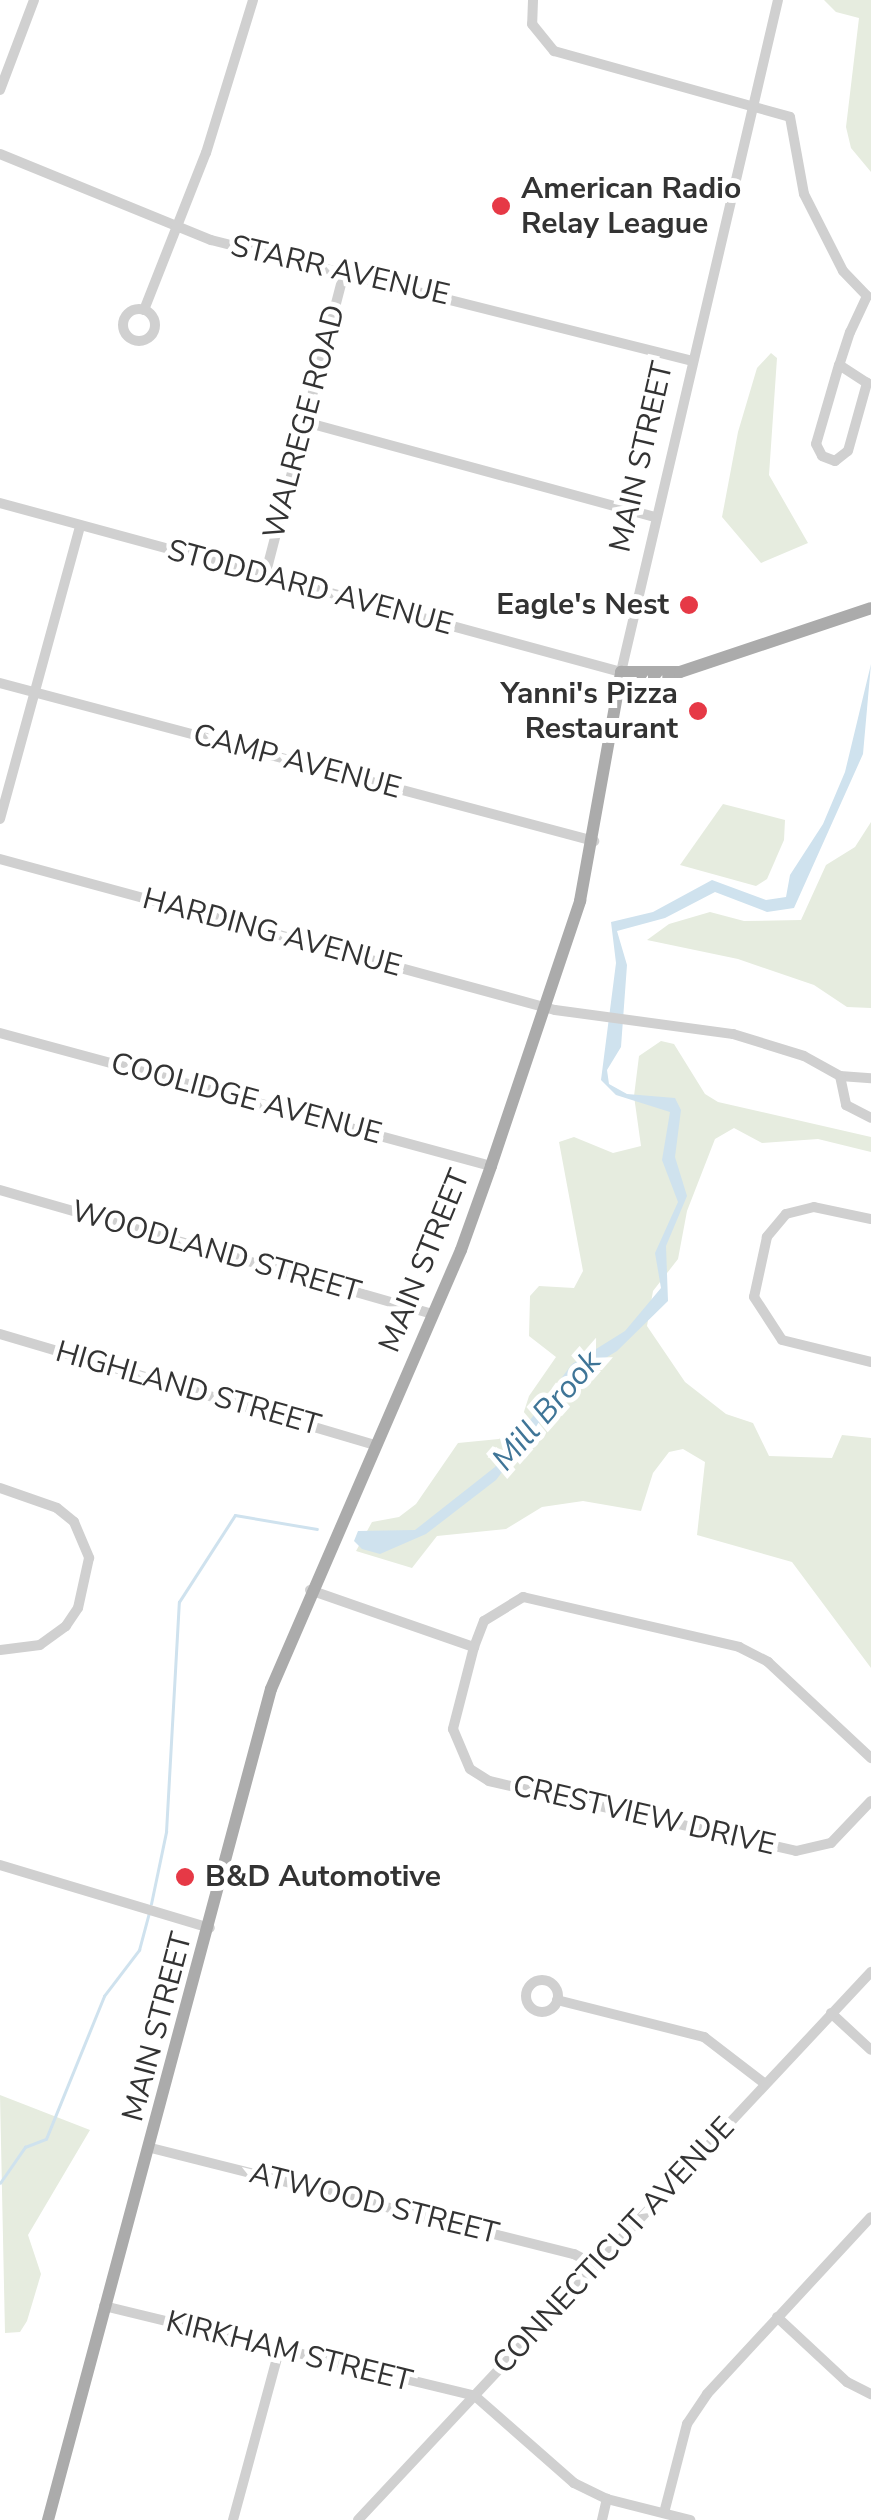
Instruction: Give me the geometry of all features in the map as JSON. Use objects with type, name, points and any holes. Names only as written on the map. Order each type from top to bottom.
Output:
[{"type":"main road","points":[[621,672],[680,672],[871,608]]},
{"type":"main road","name":"MAIN STREET","points":[[48,2520],[104,2306],[151,2148],[271,1689],[310,1590],[432,1314],[491,1166],[594,841],[621,672]]},
{"type":"street","points":[[0,90],[34,0]]},
{"type":"street","points":[[144,310],[178,229],[253,0]]},
{"type":"street","points":[[533,0],[532,24],[554,50],[790,117],[804,194],[843,271],[867,296],[840,365],[816,444],[835,461],[848,451],[867,383],[840,365]]},
{"type":"street","name":"MAIN STREET","points":[[621,672],[749,103],[778,0]]},
{"type":"street","name":"STARR AVENUE","points":[[0,154],[178,229],[690,360]]},
{"type":"street","name":"WALREGE ROAD","points":[[264,576],[345,269]]},
{"type":"street","points":[[305,422],[654,517]]},
{"type":"street","name":"STODDARD AVENUE","points":[[0,504],[621,672]]},
{"type":"street","points":[[0,819],[80,526]]},
{"type":"street","name":"CAMP AVENUE","points":[[0,683],[594,841]]},
{"type":"street","name":"HARDING AVENUE","points":[[0,859],[544,1007],[733,1034],[804,1056],[840,1076]]},
{"type":"street","name":"COOLIDGE AVENUE","points":[[0,1032],[491,1166]]},
{"type":"street","points":[[871,1078],[840,1076],[846,1105],[871,1118]]},
{"type":"street","name":"WOODLAND STREET","points":[[0,1190],[432,1314]]},
{"type":"street","points":[[871,1219],[814,1207],[786,1214],[767,1237],[754,1297],[782,1340],[871,1362]]},
{"type":"street","name":"HIGHLAND STREET","points":[[0,1334],[376,1445]]},
{"type":"street","points":[[0,1488],[57,1508],[74,1522],[89,1558],[78,1608],[66,1626],[40,1645],[0,1650]]},
{"type":"street","points":[[310,1590],[474,1647],[484,1621],[523,1597],[739,1647],[768,1662],[871,1758]]},
{"type":"street","name":"CRESTVIEW DRIVE","points":[[474,1647],[453,1728],[470,1770],[489,1780],[796,1850],[831,1844],[871,1801]]},
{"type":"street","points":[[0,1865],[210,1928]]},
{"type":"street","name":"CONNECTICUT AVENUE","points":[[358,2520],[871,1972]]},
{"type":"street","points":[[557,2000],[704,2037],[764,2083]]},
{"type":"street","points":[[831,2013],[871,2050]]},
{"type":"street","name":"ATWOOD STREET","points":[[151,2148],[574,2254],[595,2265]]},
{"type":"street","points":[[664,2514],[688,2424],[777,2317],[871,2216]]},
{"type":"street","name":"KIRKHAM STREET","points":[[104,2306],[475,2396]]},
{"type":"street","points":[[777,2317],[847,2382],[871,2394]]},
{"type":"street","points":[[234,2520],[279,2350]]},
{"type":"street","points":[[475,2396],[574,2483],[607,2499],[690,2520]]},
{"type":"street","points":[[602,2520],[607,2499]]},
{"type":"shaded area","points":[[824,0],[871,0],[871,172],[851,148],[846,127],[859,18],[836,12]]},
{"type":"shaded area","points":[[771,353],[777,358],[769,475],[808,543],[761,563],[722,517],[738,432],[757,368]]},
{"type":"shaded area","points":[[723,804],[785,820],[784,840],[767,879],[756,886],[680,865]]},
{"type":"shaded area","points":[[871,822],[871,1008],[847,1007],[814,985],[738,959],[647,940],[669,924],[710,912],[744,921],[801,920],[826,865],[855,847]]},
{"type":"shaded area","points":[[661,1041],[674,1044],[705,1094],[718,1102],[871,1137],[871,1152],[818,1139],[762,1143],[734,1128],[715,1139],[687,1211],[678,1259],[653,1291],[647,1326],[685,1382],[726,1414],[753,1423],[769,1456],[832,1458],[842,1435],[871,1438],[871,1668],[792,1562],[697,1535],[705,1462],[683,1449],[669,1452],[653,1473],[641,1511],[583,1501],[542,1507],[506,1529],[437,1536],[412,1568],[356,1551],[372,1522],[399,1517],[416,1504],[458,1443],[499,1439],[521,1421],[529,1396],[556,1357],[529,1336],[530,1296],[539,1286],[574,1288],[583,1271],[559,1142],[574,1137],[613,1153],[641,1146],[634,1096],[639,1056]]},
{"type":"shaded area","points":[[0,2095],[90,2130],[28,2235],[41,2274],[27,2321],[20,2332],[5,2333]]},
{"type":"water","points":[[871,664],[863,754],[794,908],[767,912],[715,892],[665,918],[617,931],[627,965],[621,1047],[607,1070],[609,1084],[627,1094],[675,1098],[681,1110],[675,1157],[687,1196],[666,1246],[668,1301],[617,1351],[576,1376],[496,1480],[426,1534],[380,1554],[362,1549],[354,1541],[358,1531],[415,1530],[495,1467],[572,1364],[625,1331],[661,1288],[655,1253],[678,1202],[662,1160],[670,1112],[616,1095],[601,1080],[616,963],[611,922],[653,912],[712,880],[766,900],[786,897],[790,875],[823,824],[845,772]]},
{"type":"waterway","name":"Mill Brook","points":[[151,1904],[166,1832],[179,1602],[235,1515],[317,1529]]},
{"type":"waterway","name":"Mill Brook","points":[[0,2183],[25,2147],[46,2139],[104,1996],[139,1950],[149,1912]]},
{"type":"place","name":"American Radio Relay League","points":[[501,206]]},
{"type":"place","name":"Eagle's Nest","points":[[689,605]]},
{"type":"place","name":"Yanni's Pizza Restaurant","points":[[698,711]]},
{"type":"place","name":"B&D Automotive","points":[[185,1877]]}]
